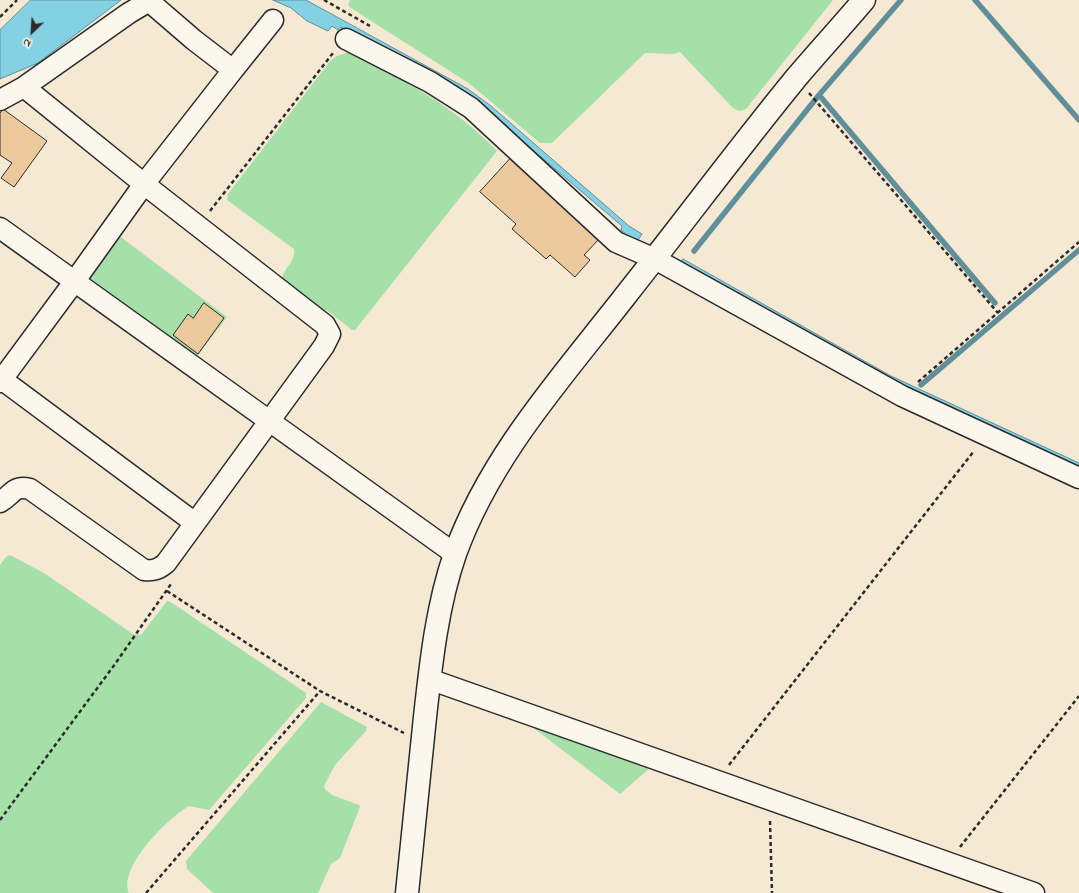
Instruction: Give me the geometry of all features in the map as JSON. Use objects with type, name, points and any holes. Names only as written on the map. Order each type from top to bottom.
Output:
[{"type":"street","points":[[406,893],[429,679],[438,624],[455,554],[490,478],[512,444],[655,259],[797,78],[864,0]]},
{"type":"street","points":[[0,100],[24,87],[129,13],[146,3],[152,3],[194,40],[233,70]]},
{"type":"street","points":[[195,523],[1,380],[74,282],[144,184],[273,20]]},
{"type":"street","points":[[346,39],[430,82],[471,108],[616,242],[655,259],[902,396],[1079,478]]},
{"type":"street","points":[[0,502],[16,488],[22,487],[30,489],[144,570],[153,571],[166,563],[270,422],[329,337],[329,331],[321,322],[144,184],[24,87]]},
{"type":"street","points":[[0,228],[455,554]]},
{"type":"street","points":[[429,679],[1034,893]]},
{"type":"path","points":[[0,17],[17,0]]},
{"type":"path","points":[[324,0],[370,26]]},
{"type":"path","points":[[198,226],[336,49],[346,39]]},
{"type":"path","points":[[797,78],[998,313]]},
{"type":"path","points":[[914,385],[1079,242]]},
{"type":"path","points":[[716,781],[987,435]]},
{"type":"path","points":[[167,591],[320,691],[400,733]]},
{"type":"path","points":[[0,820],[115,664]]},
{"type":"path","points":[[146,893],[320,691]]},
{"type":"path","points":[[947,863],[1079,696]]},
{"type":"path","points":[[770,800],[772,893]]},
{"type":"green space","points":[[350,0],[833,0],[746,109],[739,111],[733,108],[680,52],[674,54],[645,53],[552,143],[540,143],[470,84],[351,8],[348,5]]},
{"type":"green space","points":[[349,52],[409,84],[446,107],[481,135],[497,151],[355,330],[352,330],[328,311],[318,308],[282,279],[285,271],[292,261],[294,249],[227,200],[228,194],[331,60],[337,56]]},
{"type":"green space","points":[[118,235],[227,317],[196,358],[87,276]]},
{"type":"green space","points":[[10,555],[44,573],[133,634],[141,635],[167,601],[169,601],[306,693],[306,698],[209,810],[189,806],[169,821],[147,844],[131,870],[128,882],[129,893],[0,893],[0,565],[6,557]]},
{"type":"green space","points":[[321,702],[367,727],[366,731],[335,765],[324,786],[325,789],[332,795],[359,805],[360,807],[340,858],[331,864],[318,893],[213,893],[187,869],[186,861]]},
{"type":"green space","points":[[523,720],[650,768],[620,794]]},
{"type":"water","points":[[31,0],[121,0],[38,63],[0,79],[0,30]]},
{"type":"water","points":[[273,0],[306,0],[468,89],[491,106],[629,226],[642,234],[636,243],[621,230],[622,226],[488,112],[355,34],[340,27],[338,30],[332,26],[328,31],[307,21],[291,8]]},
{"type":"water","points":[[683,259],[891,376],[1079,463],[1079,468],[926,398],[680,264]]},
{"type":"building","points":[[3,109],[47,141],[14,187],[1,178],[12,163],[0,155],[0,114]]},
{"type":"building","points":[[510,159],[599,239],[584,255],[590,260],[575,277],[550,255],[546,259],[512,229],[516,224],[480,192]]},
{"type":"building","points":[[204,303],[224,318],[198,354],[173,335],[188,314],[193,318]]},
{"type":"waterway","points":[[694,251],[819,95],[901,0]]},
{"type":"waterway","points":[[975,0],[1079,120]]},
{"type":"waterway","points":[[819,95],[995,303]]},
{"type":"waterway","points":[[921,385],[1079,250]]}]
